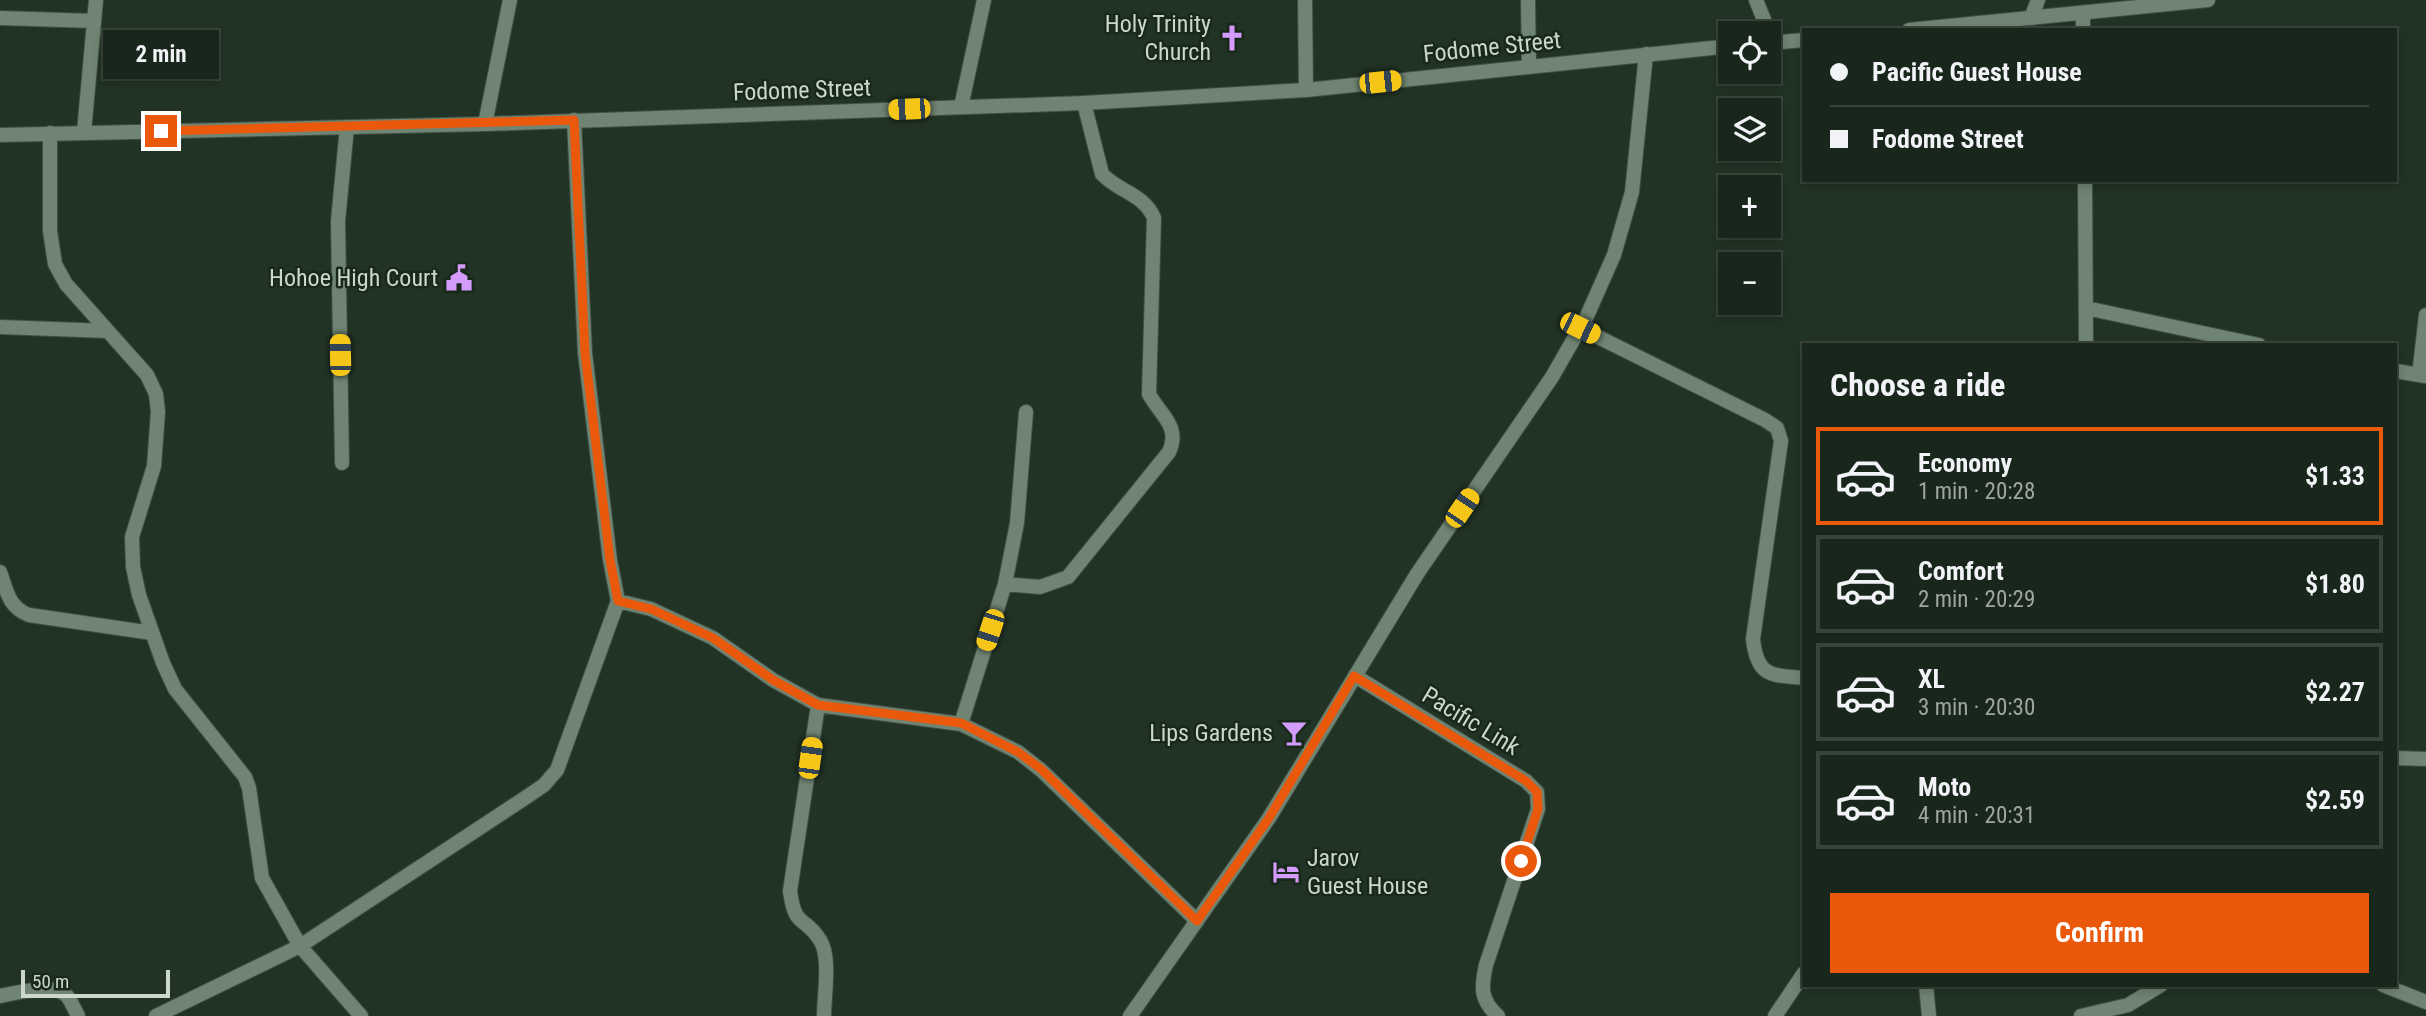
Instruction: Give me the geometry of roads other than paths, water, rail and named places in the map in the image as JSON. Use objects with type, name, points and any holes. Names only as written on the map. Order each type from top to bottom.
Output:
[{"type":"street","points":[[84,132],[96,0]]},
{"type":"street","points":[[485,124],[510,0]]},
{"type":"street","points":[[961,107],[984,0]]},
{"type":"street","points":[[1305,0],[1306,90]]},
{"type":"street","points":[[1528,0],[1529,66]]},
{"type":"street","points":[[1756,0],[1763,21]]},
{"type":"street","points":[[2031,18],[2038,0]]},
{"type":"street","points":[[1929,28],[2208,0]]},
{"type":"street","points":[[2083,14],[2083,28]]},
{"type":"street","points":[[0,18],[94,21]]},
{"type":"street","points":[[1781,42],[1802,40]]},
{"type":"street","name":"Fodome Street","points":[[0,135],[485,124],[1084,103],[1306,90],[1718,47]]},
{"type":"street","points":[[1130,1016],[1269,818],[1418,574],[1552,377],[1580,328],[1614,255],[1632,192],[1646,54]]},
{"type":"street","points":[[1005,584],[1040,587],[1068,577],[1169,452],[1173,443],[1174,433],[1170,422],[1155,406],[1149,394],[1154,218],[1144,202],[1102,174],[1084,103]]},
{"type":"street","points":[[156,1016],[300,946],[544,785],[557,770],[618,601],[610,560],[585,353],[574,120]]},
{"type":"street","points":[[342,463],[338,221],[347,127]]},
{"type":"street","points":[[50,133],[50,231],[55,264],[66,284],[147,375],[156,394],[158,412],[154,466],[132,537],[133,566],[152,633],[175,689],[245,777],[249,788],[261,878],[300,946],[360,1016]]},
{"type":"street","points":[[2085,182],[2086,343]]},
{"type":"street","points":[[2086,307],[2250,343]]},
{"type":"street","points":[[2397,371],[2422,376],[2426,315]]},
{"type":"street","points":[[0,327],[108,331]]},
{"type":"street","points":[[1580,328],[1766,420],[1777,428],[1781,441],[1754,646],[1755,654],[1765,672],[1802,678]]},
{"type":"street","points":[[961,723],[1005,584],[1017,523],[1026,412]]},
{"type":"street","points":[[0,572],[11,603],[17,610],[29,615],[152,633]]},
{"type":"street","points":[[618,601],[651,609],[713,638],[773,680],[818,705],[961,723],[1018,752],[1041,769],[1197,921]]},
{"type":"street","name":"Pacific Link","points":[[1354,676],[1526,781],[1537,792],[1538,809],[1482,983],[1483,998],[1489,1009],[1498,1016]]},
{"type":"street","points":[[818,705],[790,891],[792,908],[797,919],[820,940],[824,951],[824,1016]]},
{"type":"street","points":[[2397,758],[2426,759]]},
{"type":"street","points":[[1775,1016],[1802,976]]},
{"type":"street","points":[[1926,987],[1929,1016]]},
{"type":"street","points":[[2081,1016],[2128,1005],[2158,987]]},
{"type":"street","points":[[2388,987],[2426,1002]]},
{"type":"street","points":[[0,996],[39,989],[56,989],[66,994],[78,1016]]},
{"type":"place","name":"Holy Trinity Church","points":[[1232,38]]},
{"type":"place","name":"Hohoe High Court","points":[[459,278]]},
{"type":"place","name":"Lips Gardens","points":[[1294,733]]},
{"type":"place","name":"Jarov Guest House","points":[[1286,872]]}]
